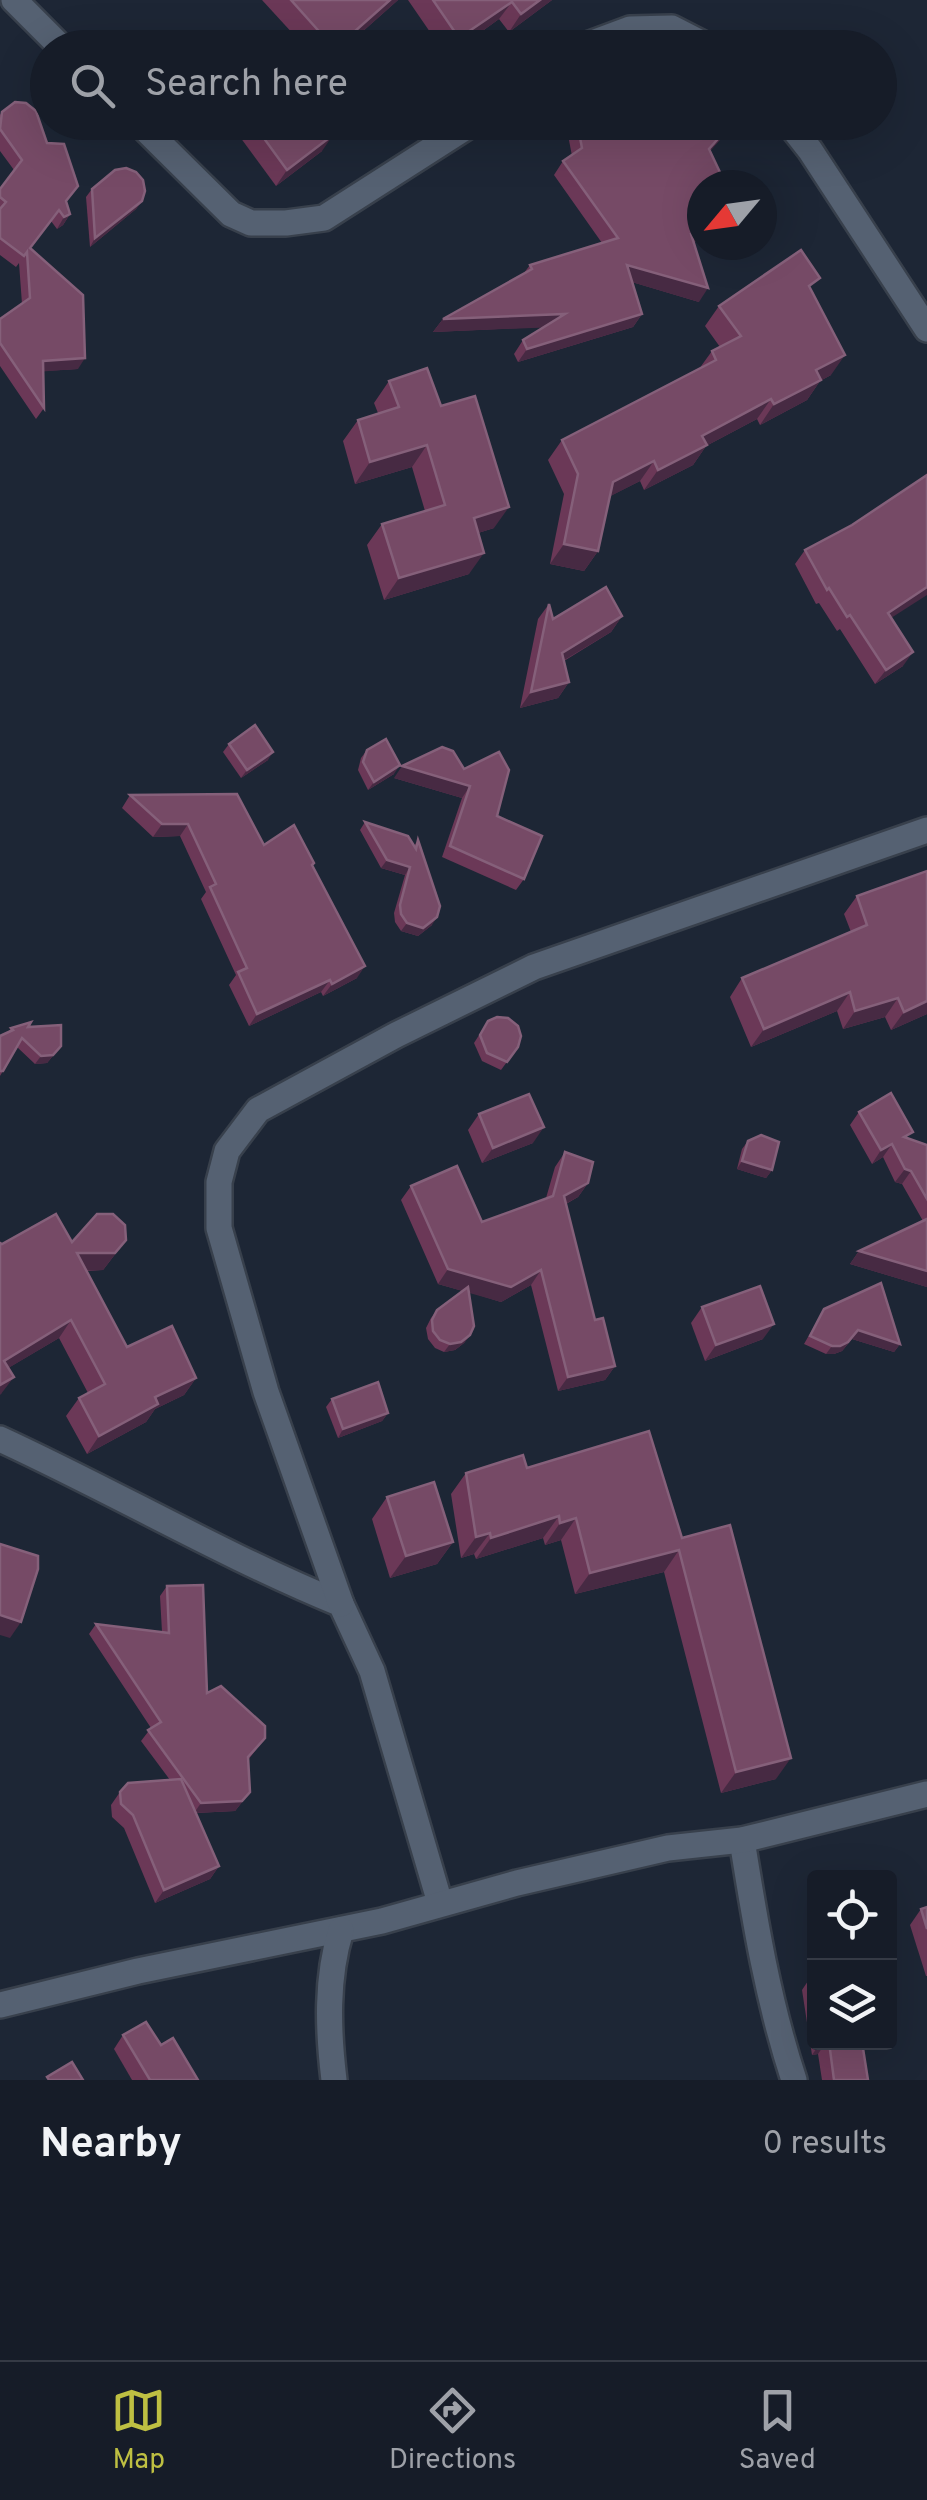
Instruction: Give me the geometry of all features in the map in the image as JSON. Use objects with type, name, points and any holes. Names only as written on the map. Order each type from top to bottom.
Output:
[{"type":"street","points":[[14,0],[44,30]]},
{"type":"street","points":[[630,30],[676,30]]},
{"type":"street","points":[[156,140],[231,214],[251,223],[286,223],[324,218],[446,140]]},
{"type":"street","points":[[802,140],[927,329]]},
{"type":"street","points":[[440,1903],[372,1671],[341,1604],[266,1392],[219,1228],[220,1182],[227,1151],[258,1110],[534,966],[927,830]]},
{"type":"street","points":[[0,1439],[78,1475],[263,1572],[341,1604]]},
{"type":"street","points":[[0,2005],[341,1930],[668,1848],[742,1840],[927,1794]]},
{"type":"street","points":[[742,1840],[759,1950],[776,2027],[794,2080]]},
{"type":"street","points":[[334,2080],[329,2008],[332,1960],[341,1930]]},
{"type":"building","points":[[291,0],[390,0],[356,30],[318,30]]},
{"type":"building","points":[[433,0],[540,0],[521,14],[512,2],[471,30],[454,30]]},
{"type":"building","points":[[15,102],[30,106],[30,140],[64,144],[78,186],[66,201],[70,214],[64,217],[59,210],[30,248],[83,295],[85,358],[43,361],[44,408],[0,343],[0,319],[30,298],[27,252],[24,256],[0,238],[0,209],[6,202],[0,197],[0,189],[22,160],[0,129],[2,112]]},
{"type":"building","points":[[265,140],[326,140],[287,170]]},
{"type":"building","points":[[580,140],[717,140],[709,149],[719,170],[687,170],[687,260],[699,260],[708,288],[627,265],[642,314],[527,349],[523,340],[565,314],[443,319],[532,269],[530,265],[618,238],[563,161],[582,148]]},
{"type":"building","points":[[126,168],[143,180],[142,201],[95,238],[92,189],[115,170]]},
{"type":"building","points":[[801,250],[820,278],[809,286],[845,355],[816,370],[821,380],[774,404],[771,399],[702,436],[707,445],[658,470],[654,461],[613,482],[598,551],[564,544],[578,474],[562,440],[716,360],[712,351],[741,336],[719,306]]},
{"type":"building","points":[[427,368],[441,406],[475,396],[509,507],[474,518],[484,553],[399,578],[382,524],[445,505],[427,445],[370,462],[358,420],[399,407],[389,381]]},
{"type":"building","points":[[927,475],[927,587],[888,613],[913,652],[886,670],[850,615],[847,617],[827,590],[805,550],[852,525]]},
{"type":"building","points":[[606,587],[622,616],[562,653],[569,682],[531,692],[549,604],[553,619]]},
{"type":"building","points":[[255,725],[273,752],[247,770],[229,744]]},
{"type":"building","points":[[386,739],[400,765],[374,782],[363,762],[367,750]]},
{"type":"building","points":[[442,747],[453,751],[464,769],[499,752],[509,770],[497,816],[542,836],[524,879],[450,846],[470,786],[402,766]]},
{"type":"building","points":[[237,794],[264,845],[294,825],[365,966],[332,984],[330,980],[257,1014],[238,972],[247,968],[210,887],[216,884],[188,824],[162,824],[130,795]]},
{"type":"building","points":[[365,822],[408,836],[416,849],[418,840],[440,906],[437,917],[423,928],[407,923],[401,914],[410,867],[387,860]]},
{"type":"building","points":[[927,871],[927,1001],[904,1012],[898,998],[855,1011],[850,992],[764,1029],[742,978],[867,925],[857,896]]},
{"type":"building","points":[[508,1018],[518,1026],[521,1036],[507,1062],[487,1053],[480,1035],[488,1021]]},
{"type":"building","points":[[31,1022],[28,1027],[61,1025],[61,1046],[53,1055],[41,1056],[22,1038],[0,1071],[0,1036]]},
{"type":"building","points":[[891,1093],[913,1132],[904,1137],[927,1145],[927,1199],[892,1144],[881,1150],[859,1112]]},
{"type":"building","points":[[529,1094],[544,1127],[493,1148],[479,1114]]},
{"type":"building","points":[[761,1135],[779,1142],[772,1170],[742,1161],[748,1141]]},
{"type":"building","points":[[565,1152],[593,1162],[588,1183],[564,1196],[595,1320],[603,1318],[615,1366],[568,1377],[541,1270],[511,1287],[448,1269],[411,1186],[457,1166],[482,1222],[553,1196]]},
{"type":"building","points":[[56,1214],[72,1242],[97,1214],[113,1214],[125,1225],[126,1240],[115,1253],[77,1253],[127,1347],[172,1326],[196,1378],[155,1397],[158,1404],[99,1436],[79,1398],[105,1384],[71,1320],[4,1361],[14,1377],[0,1385],[0,1243]]},
{"type":"building","points":[[927,1219],[927,1271],[859,1251]]},
{"type":"building","points":[[881,1283],[900,1344],[858,1330],[840,1346],[810,1336],[824,1309]]},
{"type":"building","points":[[760,1286],[774,1324],[716,1345],[702,1307]]},
{"type":"building","points":[[468,1287],[474,1326],[470,1335],[450,1344],[440,1340],[433,1331],[432,1320],[437,1310]]},
{"type":"building","points":[[378,1382],[388,1413],[343,1429],[332,1399]]},
{"type":"building","points":[[649,1431],[682,1538],[730,1525],[791,1758],[736,1772],[679,1550],[590,1573],[576,1518],[560,1523],[559,1516],[491,1538],[490,1533],[476,1537],[466,1473],[523,1455],[527,1468]]},
{"type":"building","points":[[434,1482],[453,1542],[406,1556],[387,1497]]},
{"type":"building","points":[[0,1544],[38,1556],[38,1569],[21,1622],[0,1615]]},
{"type":"building","points":[[203,1585],[207,1693],[221,1686],[265,1726],[265,1738],[248,1757],[250,1792],[242,1801],[201,1803],[148,1730],[161,1722],[96,1624],[169,1633],[167,1586]]},
{"type":"building","points":[[181,1779],[219,1866],[164,1890],[133,1815],[121,1804],[120,1792],[128,1783]]},
{"type":"building","points":[[927,1907],[927,1929],[921,1909]]},
{"type":"building","points":[[146,2022],[161,2045],[173,2038],[198,2080],[150,2080],[123,2035]]},
{"type":"building","points":[[830,2050],[863,2050],[868,2080],[834,2080]]},
{"type":"building","points":[[72,2062],[83,2080],[49,2080],[47,2077]]}]
